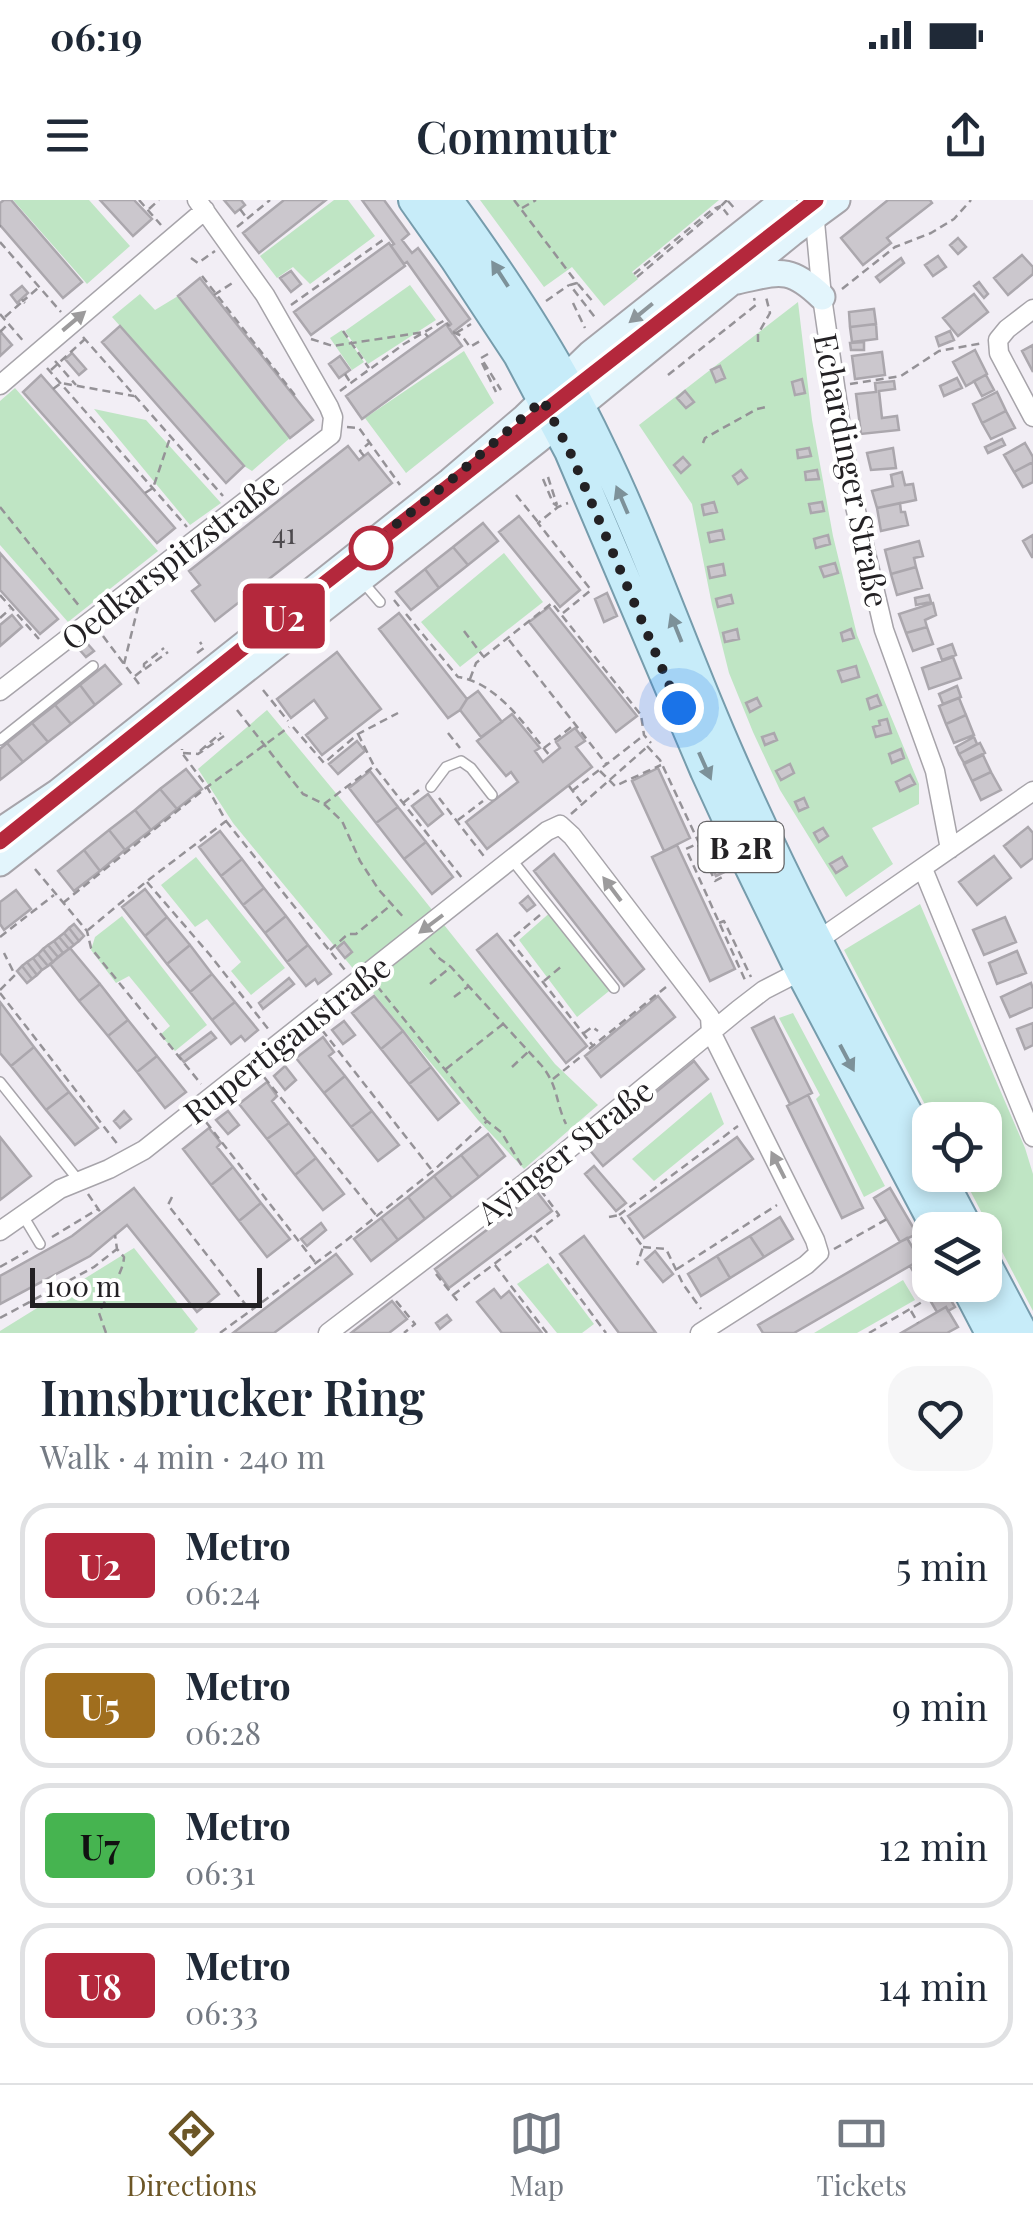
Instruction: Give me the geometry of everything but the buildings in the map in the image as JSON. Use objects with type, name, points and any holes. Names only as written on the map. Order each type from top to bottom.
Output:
[{"type":"main road","name":"B 2R","points":[[414,200],[519,355],[601,449],[730,758],[817,941],[912,1123]]},
{"type":"main road","name":"B 2R","points":[[447,200],[493,263],[560,403],[570,452],[706,771],[801,971],[928,1212]]},
{"type":"main road","points":[[3,845],[361,579],[560,403],[620,330],[784,200]]},
{"type":"main road","points":[[3,845],[58,792],[450,481],[732,282],[814,208],[838,200]]},
{"type":"main road","points":[[732,282],[774,273],[792,274],[807,282],[822,298]]},
{"type":"main road","points":[[1002,1295],[1022,1333]]},
{"type":"main road","points":[[975,1302],[992,1333]]},
{"type":"street","points":[[0,384],[172,238],[201,205],[232,235],[329,407],[332,427]]},
{"type":"street","name":"Echardinger Straße","points":[[814,208],[822,298],[849,481],[884,630],[935,771],[950,849]]},
{"type":"street","points":[[1033,309],[998,340],[999,352],[1033,416]]},
{"type":"street","name":"Oedkarspitzstraße","points":[[0,691],[324,442],[332,427]]},
{"type":"street","points":[[817,941],[1033,791]]},
{"type":"street","name":"Rupertigaustraße","points":[[0,1230],[60,1189],[133,1156],[560,825],[679,977]]},
{"type":"street","points":[[923,868],[1033,1137]]},
{"type":"street","name":"Ayinger Straße","points":[[328,1333],[532,1178],[764,990],[801,971]]},
{"type":"street","points":[[679,977],[710,1018],[711,1032],[819,1253],[706,1329]]},
{"type":"lane","points":[[361,579],[380,602]]},
{"type":"lane","points":[[0,740],[93,666]]},
{"type":"lane","points":[[431,786],[446,767],[461,761],[492,794]]},
{"type":"lane","points":[[512,860],[614,988]]},
{"type":"lane","points":[[0,1082],[79,1180]]},
{"type":"lane","points":[[22,1214],[40,1244]]},
{"type":"path","points":[[148,210],[159,200]]},
{"type":"path","points":[[191,258],[198,263],[270,200]]},
{"type":"path","points":[[514,200],[594,303]]},
{"type":"path","points":[[521,209],[536,200]]},
{"type":"path","points":[[636,275],[713,209],[728,200],[735,209],[737,200]]},
{"type":"path","points":[[822,298],[841,290],[895,247],[931,233],[954,218],[971,200]]},
{"type":"path","points":[[141,204],[172,238]]},
{"type":"path","points":[[720,206],[728,215]]},
{"type":"path","points":[[240,209],[248,218]]},
{"type":"path","points":[[252,214],[258,222]]},
{"type":"path","points":[[288,307],[384,240]]},
{"type":"path","points":[[1,243],[234,508]]},
{"type":"path","points":[[0,253],[1,243]]},
{"type":"path","points":[[9,252],[17,245]]},
{"type":"path","points":[[366,252],[370,257]]},
{"type":"path","points":[[27,273],[36,266]]},
{"type":"path","points":[[332,275],[337,281]]},
{"type":"path","points":[[202,276],[297,398]]},
{"type":"path","points":[[546,301],[570,284],[578,283]]},
{"type":"path","points":[[570,284],[597,320]]},
{"type":"path","points":[[44,292],[52,285]]},
{"type":"path","points":[[39,287],[2,316],[58,364],[77,386]]},
{"type":"path","points":[[215,295],[224,289]]},
{"type":"path","points":[[296,289],[309,301]]},
{"type":"path","points":[[758,342],[758,334],[770,313],[766,298]]},
{"type":"path","points":[[573,303],[586,330]]},
{"type":"path","points":[[668,376],[756,306]]},
{"type":"path","points":[[336,394],[445,320],[449,326]]},
{"type":"path","points":[[0,332],[8,324]]},
{"type":"path","points":[[469,325],[454,333],[462,336],[470,347],[485,338]]},
{"type":"path","points":[[343,331],[370,369]]},
{"type":"path","points":[[304,337],[333,346],[426,334]]},
{"type":"path","points":[[50,371],[85,340]]},
{"type":"path","points":[[834,386],[901,376],[940,351],[998,340]]},
{"type":"path","points":[[39,351],[50,371],[197,538]]},
{"type":"path","points":[[482,362],[499,391],[480,358],[493,351]]},
{"type":"path","points":[[104,362],[112,354]]},
{"type":"path","points":[[388,356],[392,362]]},
{"type":"path","points":[[345,374],[360,386]]},
{"type":"path","points":[[125,385],[133,377]]},
{"type":"path","points":[[53,389],[61,383],[135,396]]},
{"type":"path","points":[[148,410],[156,402]]},
{"type":"path","points":[[72,410],[79,404]]},
{"type":"path","points":[[702,443],[766,407]]},
{"type":"path","points":[[164,428],[172,421]]},
{"type":"path","points":[[90,431],[97,424]]},
{"type":"path","points":[[332,427],[359,428],[400,485]]},
{"type":"path","points":[[145,494],[153,488],[171,436]]},
{"type":"path","points":[[107,450],[114,443]]},
{"type":"path","points":[[364,456],[360,450],[369,443]]},
{"type":"path","points":[[187,454],[194,447]]},
{"type":"path","points":[[124,470],[131,463]]},
{"type":"path","points":[[206,476],[214,469]]},
{"type":"path","points":[[556,505],[547,478],[558,474]]},
{"type":"path","points":[[516,494],[591,590],[562,614]]},
{"type":"path","points":[[538,523],[556,505],[576,501]]},
{"type":"path","points":[[161,512],[168,505]]},
{"type":"path","points":[[0,507],[84,612]]},
{"type":"path","points":[[388,592],[458,677],[470,679],[511,707],[550,756]]},
{"type":"path","points":[[0,595],[50,651]]},
{"type":"path","points":[[124,664],[138,603]]},
{"type":"path","points":[[470,679],[476,664],[552,603],[641,715],[644,735],[662,764],[714,881],[738,870]]},
{"type":"path","points":[[0,618],[11,608]]},
{"type":"path","points":[[96,627],[142,688]]},
{"type":"path","points":[[464,631],[484,657]]},
{"type":"path","points":[[508,638],[607,765]]},
{"type":"path","points":[[197,654],[204,648],[200,642]]},
{"type":"path","points":[[134,677],[166,650]]},
{"type":"path","points":[[263,690],[288,721]]},
{"type":"path","points":[[237,710],[244,718]]},
{"type":"path","points":[[63,903],[207,787],[291,727],[324,764],[358,734],[398,713]]},
{"type":"path","points":[[544,748],[575,724]]},
{"type":"path","points":[[182,753],[198,754],[222,734],[201,749],[198,754]]},
{"type":"path","points":[[358,734],[374,766],[473,892]]},
{"type":"path","points":[[572,791],[644,735]]},
{"type":"path","points":[[569,786],[582,803],[662,736]]},
{"type":"path","points":[[182,744],[182,753],[226,821],[329,950],[361,978],[486,1121],[501,1132],[559,1215],[452,1295]]},
{"type":"path","points":[[600,770],[614,786],[662,764]]},
{"type":"path","points":[[324,804],[374,766]]},
{"type":"path","points":[[403,803],[425,785],[431,786],[496,872]]},
{"type":"path","points":[[456,821],[492,794]]},
{"type":"path","points":[[87,931],[226,821]]},
{"type":"path","points":[[698,844],[686,849],[746,982]]},
{"type":"path","points":[[704,857],[726,846]]},
{"type":"path","points":[[34,869],[87,931],[91,948],[211,1097]]},
{"type":"path","points":[[147,882],[279,1043]]},
{"type":"path","points":[[0,937],[55,894]]},
{"type":"path","points":[[329,950],[392,904]]},
{"type":"path","points":[[546,910],[510,940],[591,1048],[679,977]]},
{"type":"path","points":[[719,924],[724,922],[752,978]]},
{"type":"path","points":[[4,952],[15,975],[0,992],[133,1156]]},
{"type":"path","points":[[542,982],[563,965]]},
{"type":"path","points":[[430,984],[451,967]]},
{"type":"path","points":[[454,997],[469,986]]},
{"type":"path","points":[[312,1016],[433,1171]]},
{"type":"path","points":[[445,1070],[504,1023]]},
{"type":"path","points":[[583,1034],[592,1027],[598,1032]]},
{"type":"path","points":[[512,1067],[529,1052]]},
{"type":"path","points":[[553,1080],[583,1055]]},
{"type":"path","points":[[253,1064],[376,1216]]},
{"type":"path","points":[[196,1109],[316,1263]]},
{"type":"path","points":[[609,1217],[619,1214],[732,1129],[754,1118]]},
{"type":"path","points":[[220,1333],[433,1171],[486,1121]]},
{"type":"path","points":[[677,1269],[793,1195]]},
{"type":"path","points":[[172,1197],[168,1205],[250,1310]]},
{"type":"path","points":[[619,1214],[643,1246],[666,1249],[706,1329]]},
{"type":"path","points":[[819,1253],[830,1251],[887,1220]]},
{"type":"path","points":[[533,1234],[606,1333]]},
{"type":"path","points":[[106,1333],[99,1313],[124,1268],[115,1235]]},
{"type":"path","points":[[636,1265],[643,1246]]},
{"type":"path","points":[[0,1318],[94,1267],[117,1249]]},
{"type":"path","points":[[424,1259],[460,1304]]},
{"type":"path","points":[[494,1264],[547,1333]]},
{"type":"path","points":[[386,1288],[415,1324],[404,1333]]},
{"type":"path","points":[[870,1333],[922,1302]]},
{"type":"path","points":[[910,1309],[918,1323]]},
{"type":"green space","points":[[13,200],[89,200],[130,246],[87,284]]},
{"type":"green space","points":[[334,200],[348,200],[375,236],[310,284],[293,267],[277,278],[260,256]]},
{"type":"green space","points":[[480,200],[719,200],[632,272],[638,279],[604,306],[572,267],[544,287]]},
{"type":"green space","points":[[410,285],[436,320],[368,364],[345,331]]},
{"type":"green space","points":[[140,294],[155,310],[178,296],[290,438],[252,471],[112,317]]},
{"type":"green space","points":[[798,302],[812,420],[833,536],[857,635],[919,784],[919,804],[872,828],[893,864],[846,897],[780,790],[753,732],[729,673],[692,504],[639,425]]},
{"type":"green space","points":[[342,330],[364,362],[352,370],[330,338]]},
{"type":"green space","points":[[464,351],[494,403],[406,473],[365,418]]},
{"type":"green space","points":[[15,388],[158,551],[68,622],[0,545],[0,401]]},
{"type":"green space","points":[[94,409],[146,420],[221,503],[190,525]]},
{"type":"green space","points":[[504,553],[543,602],[460,667],[421,622]]},
{"type":"green space","points":[[267,710],[555,1064],[598,1105],[524,1169],[478,1120],[233,823],[198,769]]},
{"type":"green space","points":[[196,857],[285,968],[251,995],[231,971],[241,962],[207,919],[195,927],[161,885]]},
{"type":"green space","points":[[920,904],[1033,1174],[1033,1311],[1002,1252],[1002,1212],[981,1212],[971,1192],[1002,1192],[1002,1102],[924,1102],[844,950]]},
{"type":"green space","points":[[553,910],[614,987],[577,1017],[519,940]]},
{"type":"green space","points":[[122,916],[207,1025],[175,1051],[160,1035],[170,1026],[129,976],[116,983],[91,950],[95,937]]},
{"type":"green space","points":[[793,1013],[885,1186],[864,1197],[816,1099],[820,1095],[779,1018]]},
{"type":"green space","points":[[711,1092],[724,1124],[654,1181],[632,1159]]},
{"type":"green space","points":[[134,1248],[198,1329],[194,1333],[0,1333],[0,1331]]},
{"type":"green space","points":[[548,1263],[594,1324],[582,1333],[557,1333],[517,1284]]},
{"type":"green space","points":[[903,1280],[912,1295],[912,1302],[857,1333],[814,1333]]},
{"type":"metro line","name":"U2","points":[[0,842],[816,200]]},
{"type":"route","points":[[371,548],[543,400],[570,452],[679,708]]}]
